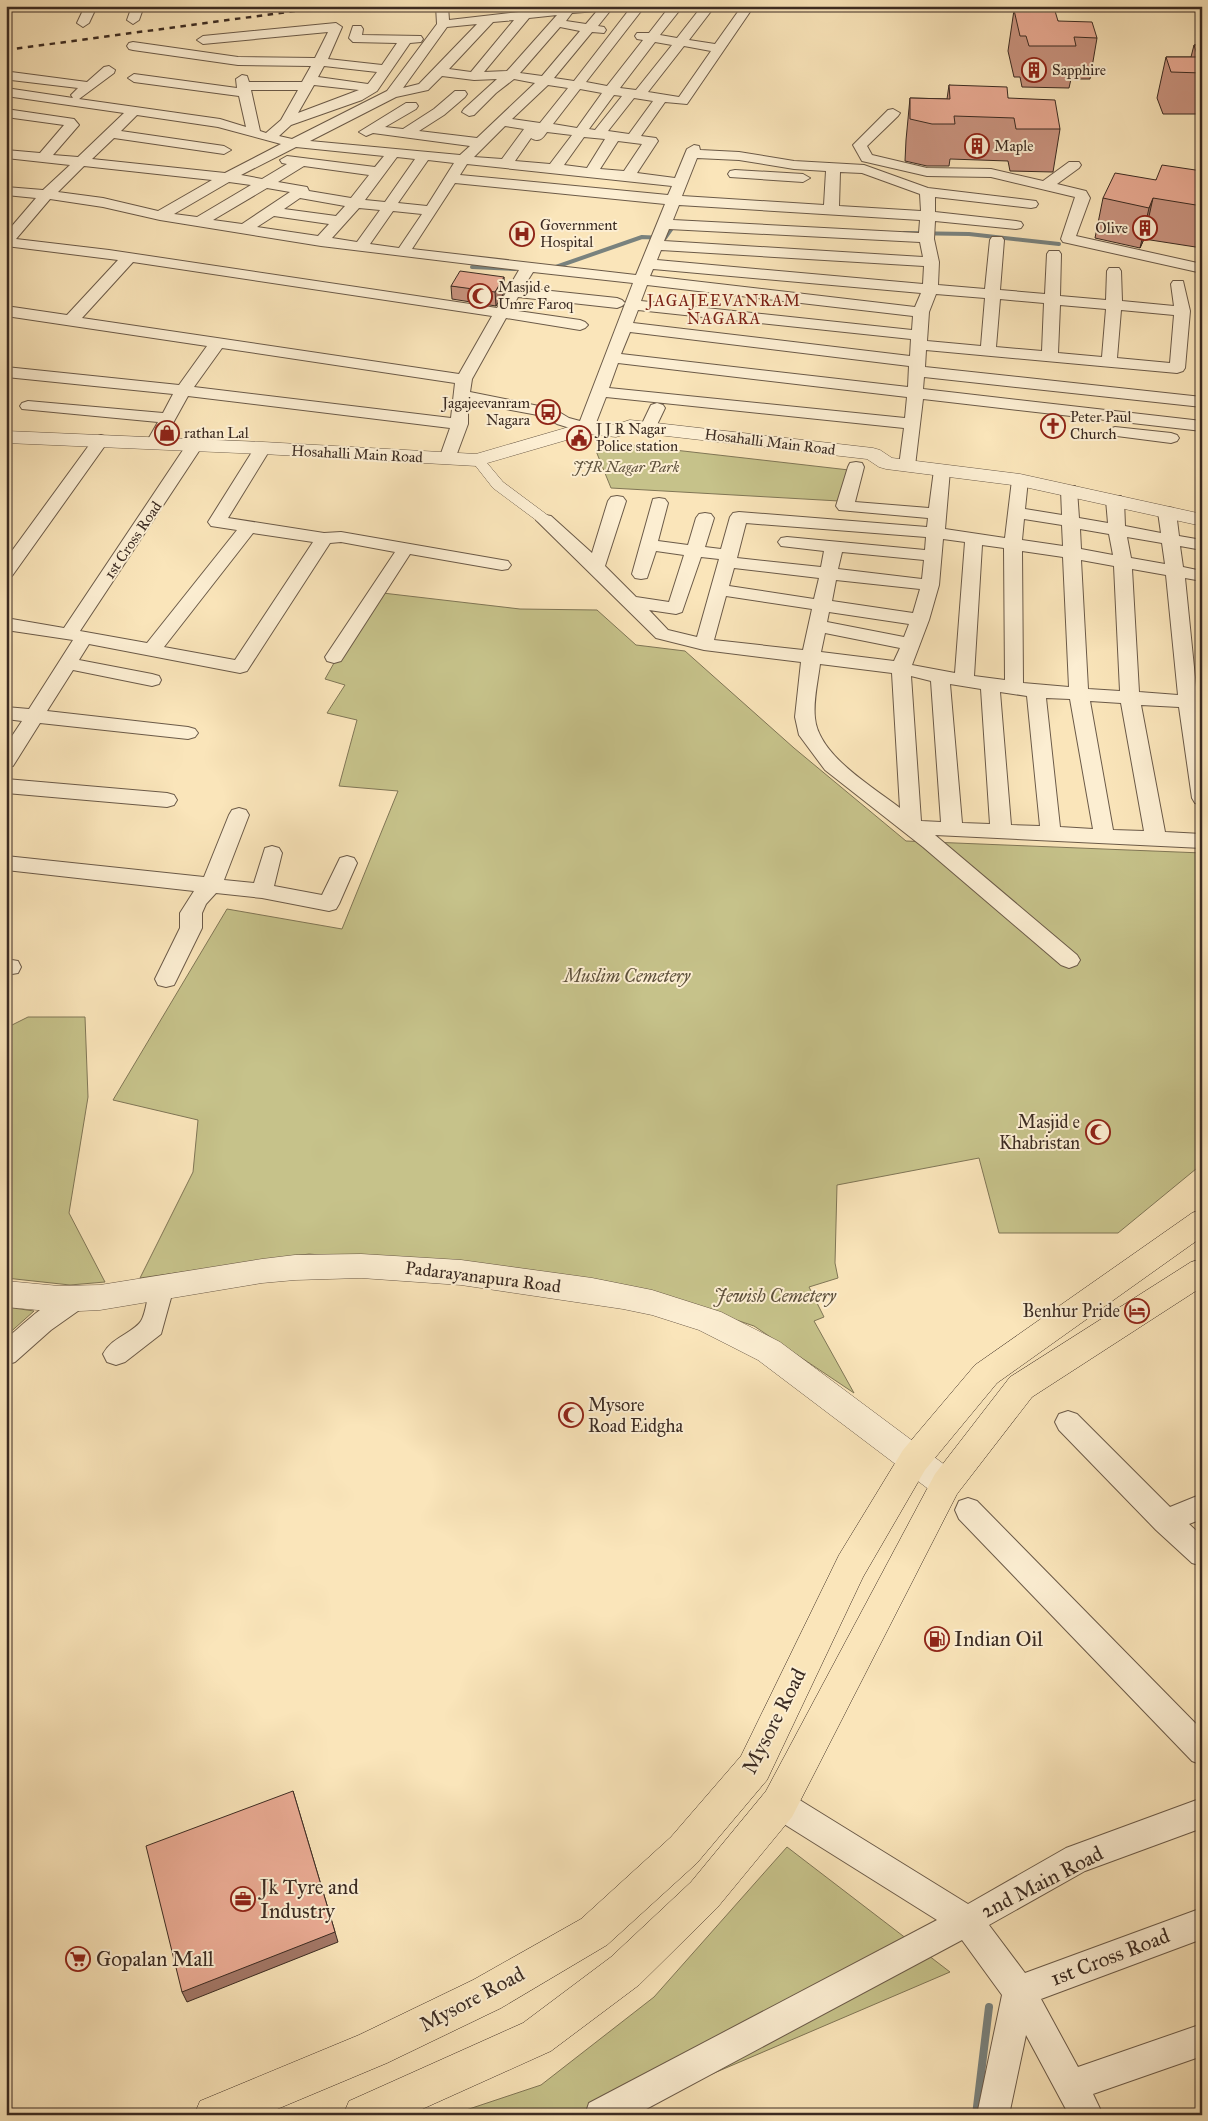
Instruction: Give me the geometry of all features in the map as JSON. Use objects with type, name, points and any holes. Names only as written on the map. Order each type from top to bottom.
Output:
[{"type":"highway","name":"Mysore Road","points":[[214,2115],[373,2049],[487,1994],[594,1932],[684,1850],[754,1768],[851,1566],[914,1460],[986,1374],[1202,1221]]},
{"type":"highway","points":[[362,2115],[413,2105],[537,2037],[626,1972],[704,1894],[779,1804],[1021,1387],[1202,1271]]},
{"type":"street","points":[[83,23],[91,6]]},
{"type":"street","points":[[133,20],[138,6]]},
{"type":"street","points":[[387,96],[432,39],[445,13],[490,18],[607,6]]},
{"type":"street","points":[[403,252],[463,160],[544,81],[607,6]]},
{"type":"street","points":[[506,164],[576,87],[639,6]]},
{"type":"street","points":[[555,189],[560,169],[581,132],[610,91],[677,6]]},
{"type":"street","points":[[599,134],[681,42],[709,6]]},
{"type":"street","points":[[439,72],[474,76],[511,75],[576,87],[682,101],[748,6]]},
{"type":"street","points":[[469,112],[511,75],[556,23],[565,9]]},
{"type":"street","points":[[474,76],[525,15]]},
{"type":"street","points":[[423,87],[490,18]]},
{"type":"street","points":[[556,23],[719,48]]},
{"type":"street","points":[[204,40],[336,26],[320,62],[286,122],[269,137]]},
{"type":"street","points":[[357,29],[355,38],[357,39],[432,39]]},
{"type":"street","points":[[280,61],[296,30]]},
{"type":"street","points":[[254,134],[240,84],[238,61],[262,34]]},
{"type":"street","points":[[286,122],[357,97],[372,88],[406,39]]},
{"type":"street","points":[[133,46],[238,61],[356,61],[386,69]]},
{"type":"street","points":[[9,79],[24,62]]},
{"type":"street","points":[[72,101],[109,70]]},
{"type":"street","points":[[134,78],[290,87],[308,83],[372,88]]},
{"type":"street","points":[[9,79],[90,86]]},
{"type":"street","points":[[160,216],[227,177],[387,96],[423,87],[483,98]]},
{"type":"street","points":[[6,92],[220,123],[254,134],[293,143],[591,172],[681,183]]},
{"type":"street","points":[[405,134],[439,112],[460,94]]},
{"type":"street","points":[[387,96],[411,106],[439,112]]},
{"type":"street","points":[[632,139],[662,98]]},
{"type":"street","points":[[69,122],[90,103]]},
{"type":"street","points":[[334,147],[371,130],[411,106]]},
{"type":"street","points":[[6,242],[47,194],[135,110]]},
{"type":"street","points":[[6,113],[69,122]]},
{"type":"street","points":[[893,113],[860,145],[868,158],[927,172],[990,173],[1081,194],[1083,198],[1068,239],[1161,260],[1168,250],[1188,251],[1192,256],[1195,268]]},
{"type":"street","points":[[42,158],[72,125],[69,122]]},
{"type":"street","points":[[502,122],[538,130],[581,132],[651,141],[628,176]]},
{"type":"street","points":[[371,130],[480,143]]},
{"type":"street","points":[[110,133],[224,150]]},
{"type":"street","points":[[591,172],[614,136]]},
{"type":"street","points":[[321,242],[356,203],[393,152]]},
{"type":"street","points":[[6,372],[183,391],[461,410],[537,424],[563,421],[586,428],[624,327],[625,304],[642,279],[672,200],[693,152],[739,156],[906,186],[927,219],[932,262],[930,288],[921,312],[913,424],[896,464]]},
{"type":"street","points":[[6,154],[227,177],[302,190],[243,230]]},
{"type":"street","points":[[267,156],[378,172]]},
{"type":"street","points":[[361,247],[424,156]]},
{"type":"street","points":[[728,203],[739,156]]},
{"type":"street","points":[[199,222],[300,162]]},
{"type":"street","points":[[1047,185],[1074,164]]},
{"type":"street","points":[[735,174],[833,173]]},
{"type":"street","points":[[833,173],[836,200]]},
{"type":"street","points":[[450,178],[672,200],[784,207],[836,200]]},
{"type":"street","points":[[6,191],[47,194],[124,206],[160,216],[321,242],[536,269],[642,279],[921,312]]},
{"type":"street","points":[[297,193],[356,203],[431,211]]},
{"type":"street","points":[[815,194],[927,219],[1016,225]]},
{"type":"street","points":[[881,199],[927,219]]},
{"type":"street","points":[[704,226],[708,202]]},
{"type":"street","points":[[745,228],[749,204]]},
{"type":"street","points":[[659,236],[704,226],[871,235],[927,219],[1031,204]]},
{"type":"street","points":[[781,230],[784,207]]},
{"type":"street","points":[[272,211],[339,221]]},
{"type":"street","points":[[659,236],[932,262]]},
{"type":"street","points":[[988,350],[994,294],[996,240]]},
{"type":"street","points":[[6,242],[129,258],[580,326]]},
{"type":"street","points":[[1050,357],[1054,300],[1054,254]]},
{"type":"street","points":[[70,321],[129,258]]},
{"type":"street","points":[[648,264],[1182,311]]},
{"type":"street","points":[[447,459],[461,410],[464,379],[514,292],[536,269]]},
{"type":"street","points":[[1109,362],[1114,306],[1114,271]]},
{"type":"street","points":[[514,292],[920,340],[988,350],[1177,368],[1182,311],[1178,284]]},
{"type":"street","points":[[6,311],[464,379]]},
{"type":"street","points":[[624,327],[918,367],[1202,402]]},
{"type":"street","points":[[154,443],[183,391],[217,343]]},
{"type":"street","points":[[612,358],[1202,426]]},
{"type":"street","points":[[599,392],[913,424]]},
{"type":"street","points":[[28,406],[168,418]]},
{"type":"street","points":[[648,428],[657,408]]},
{"type":"street","name":"Hosahalli Main Road","points":[[6,437],[101,440],[477,460],[586,428],[616,431],[630,426],[858,460]]},
{"type":"street","points":[[616,431],[624,439],[858,460],[870,469],[896,464],[1020,480],[1202,520]]},
{"type":"street","points":[[1115,432],[1202,441]]},
{"type":"street","points":[[6,572],[101,440]]},
{"type":"street","name":"1st Cross Road","points":[[6,761],[67,663],[76,635],[195,445]]},
{"type":"street","points":[[263,448],[217,522],[324,538],[341,538],[502,565]]},
{"type":"street","points":[[477,460],[498,485],[545,520],[596,567],[662,634],[704,644],[901,668],[940,677],[1036,691],[1195,703]]},
{"type":"street","points":[[858,460],[845,506],[938,514]]},
{"type":"street","points":[[911,827],[901,668],[920,620],[930,585],[942,470]]},
{"type":"street","points":[[1014,688],[1013,544],[1020,480]]},
{"type":"street","points":[[1069,490],[1080,695],[1104,836]]},
{"type":"street","points":[[1115,500],[1117,529],[1123,562],[1130,698],[1156,839]]},
{"type":"street","points":[[596,567],[617,501]]},
{"type":"street","points":[[640,574],[659,503]]},
{"type":"street","points":[[1015,512],[1071,520],[1202,545]]},
{"type":"street","points":[[1167,512],[1195,703],[1202,798]]},
{"type":"street","points":[[704,644],[739,517],[936,533],[1073,553],[1202,576]]},
{"type":"street","points":[[629,602],[676,608],[705,518]]},
{"type":"street","points":[[772,596],[793,521]]},
{"type":"street","points":[[152,650],[248,527]]},
{"type":"street","points":[[6,624],[76,635],[240,667],[324,538]]},
{"type":"street","points":[[964,680],[974,539]]},
{"type":"street","points":[[787,542],[932,556]]},
{"type":"street","points":[[649,545],[694,551],[780,568],[930,585]]},
{"type":"street","points":[[834,547],[811,657],[804,717],[808,735],[832,765],[911,827],[1069,960]]},
{"type":"street","points":[[334,657],[405,549]]},
{"type":"street","points":[[719,590],[772,596],[920,620]]},
{"type":"street","points":[[818,626],[910,644]]},
{"type":"street","points":[[67,663],[152,680]]},
{"type":"street","points":[[940,677],[952,829]]},
{"type":"street","points":[[990,685],[1001,831]]},
{"type":"street","points":[[1036,691],[1051,834]]},
{"type":"street","points":[[6,713],[188,733]]},
{"type":"street","points":[[6,786],[167,800]]},
{"type":"street","points":[[166,979],[191,928],[191,914],[197,900],[211,886],[239,815]]},
{"type":"street","points":[[911,827],[1202,841]]},
{"type":"street","points":[[262,891],[272,853]]},
{"type":"street","points":[[6,863],[262,891],[329,904],[346,863]]},
{"type":"street","name":"Padarayanapura Road","points":[[6,1294],[49,1299],[76,1299],[264,1271],[342,1266],[395,1267],[488,1276],[620,1294],[647,1300],[704,1318],[739,1333],[769,1351],[914,1460],[957,1497]]},
{"type":"street","points":[[116,1354],[152,1327],[162,1287]]},
{"type":"street","points":[[6,1354],[42,1323],[76,1299]]},
{"type":"street","points":[[1068,1422],[1166,1521],[1202,1554]]},
{"type":"street","points":[[957,1497],[1202,1751]]},
{"type":"street","points":[[1166,1521],[1202,1506]]},
{"type":"street","points":[[779,1804],[967,1921],[1019,1991],[1087,2115]]},
{"type":"street","name":"2nd Main Road","points":[[602,2115],[967,1921],[1077,1859],[1202,1813]]},
{"type":"street","name":"1st Cross Road","points":[[1019,1991],[1202,1923]]},
{"type":"street","points":[[993,2115],[1019,1991]]},
{"type":"street","points":[[1071,2086],[1202,2040]]},
{"type":"green space","name":"JJR Nagar Park","points":[[622,444],[849,470],[839,501],[611,488],[596,451]]},
{"type":"green space","name":"Muslim Cemetery","points":[[374,592],[520,609],[597,610],[636,645],[685,651],[794,748],[906,841],[1202,853],[1202,1164],[1118,1233],[999,1233],[979,1158],[837,1185],[835,1263],[838,1278],[809,1287],[824,1317],[814,1321],[854,1393],[754,1326],[663,1295],[588,1280],[309,1254],[140,1278],[193,1172],[198,1120],[113,1100],[227,909],[342,929],[398,791],[339,786],[357,720],[327,713],[345,685],[325,679]]},
{"type":"green space","points":[[28,1017],[85,1017],[88,1097],[69,1213],[105,1282],[70,1285],[6,1278],[6,1025],[12,1025]]},
{"type":"green space","points":[[6,1307],[34,1311],[6,1336]]},
{"type":"green space","points":[[787,1847],[950,1972],[616,2115],[451,2115],[541,2085],[654,1997]]},
{"type":"building","points":[[1014,10],[1055,11],[1058,21],[1092,22],[1097,38],[1074,37],[1076,46],[1029,46],[1026,36],[1020,36]]},
{"type":"building","points":[[1194,45],[1202,45],[1202,73],[1171,72],[1166,57],[1198,57]]},
{"type":"building","points":[[949,85],[1007,87],[1008,98],[1055,100],[1060,129],[1016,129],[1014,118],[954,116],[955,124],[932,124],[910,119],[910,98],[950,99]]},
{"type":"building","points":[[1162,165],[1202,171],[1202,206],[1153,198],[1149,208],[1103,198],[1115,173],[1156,180]]},
{"type":"building","points":[[460,271],[504,277],[495,292],[451,286]]},
{"type":"building","name":"Jk Tyre and Industry","points":[[293,1791],[335,1932],[182,1992],[146,1846]]},
{"type":"waterway","points":[[550,269],[642,237],[665,238],[672,228],[677,228]]},
{"type":"waterway","points":[[904,233],[969,234],[1059,244]]},
{"type":"waterway","points":[[472,267],[515,269]]},
{"type":"waterway","points":[[976,2115],[989,2007]]},
{"type":"railway","points":[[6,50],[332,6]]},
{"type":"place","name":"Sapphire","points":[[1034,70]]},
{"type":"place","name":"Maple","points":[[977,146]]},
{"type":"place","name":"Olive","points":[[1145,228]]},
{"type":"place","name":"Government Hospital","points":[[522,234]]},
{"type":"place","name":"Masjid e Umre Faroq","points":[[480,296]]},
{"type":"place","name":"Jagajeevanram Nagara","points":[[548,412]]},
{"type":"place","name":"Peter Paul Church","points":[[1053,426]]},
{"type":"place","name":"rathan Lal","points":[[167,433]]},
{"type":"place","name":"J J R Nagar Police station","points":[[579,438]]},
{"type":"place","name":"Masjid e Khabristan","points":[[1098,1132]]},
{"type":"place","name":"Benhur Pride","points":[[1137,1311]]},
{"type":"place","name":"Mysore Road Eidgha","points":[[571,1415]]},
{"type":"place","name":"Indian Oil","points":[[937,1639]]},
{"type":"place","name":"Jk Tyre and Industry","points":[[243,1899]]},
{"type":"place","name":"Gopalan Mall","points":[[78,1959]]},
{"type":"district","name":"JAGAJEEVANRAM NAGARA","points":[[724,309]]},
{"type":"park label","name":"Jewish Cemetery","points":[[775,1296]]}]
